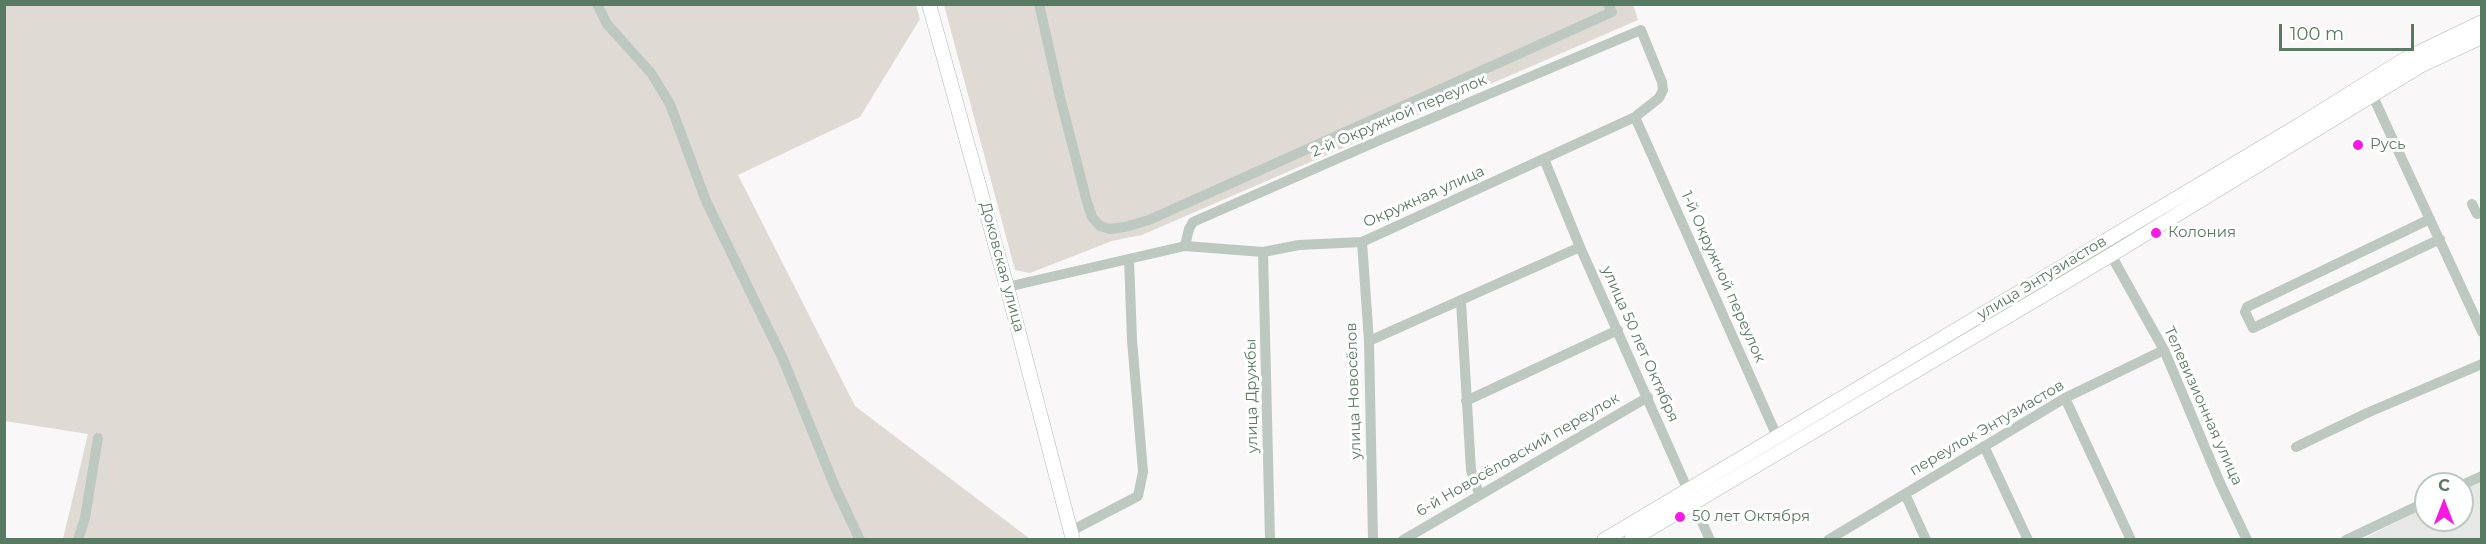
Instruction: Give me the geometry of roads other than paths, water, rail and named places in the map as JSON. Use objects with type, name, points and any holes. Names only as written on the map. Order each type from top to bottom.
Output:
[{"type":"main road","name":"Доковская улица","points":[[929,4],[1072,535]]},
{"type":"main road","name":"улица Энтузиастов","points":[[1604,540],[1783,450],[2111,255],[2370,89],[2427,47],[2481,22]]},
{"type":"main road","name":"улица Энтузиастов","points":[[1631,540],[1777,436],[2370,89],[2481,37]]},
{"type":"street","points":[[597,4],[607,24],[651,73],[670,104],[706,201],[783,359],[835,487],[860,540]]},
{"type":"street","points":[[1039,4],[1087,202],[1092,217],[1100,226],[1110,229],[1149,220],[1201,198],[1612,12],[1608,4]]},
{"type":"street","name":"Окружная улица","points":[[1007,287],[1185,246],[1263,252],[1299,245],[1362,242],[1635,117],[1659,98],[1663,90],[1662,82],[1641,30]]},
{"type":"street","name":"2-й Окружной переулок","points":[[1185,246],[1193,222],[1641,30]]},
{"type":"street","points":[[2370,89],[2481,332]]},
{"type":"street","name":"1-й Окружной переулок","points":[[1635,117],[1783,450]]},
{"type":"street","name":"улица 50 лет Октября","points":[[1544,159],[1580,247],[1710,540]]},
{"type":"street","points":[[2430,219],[2247,307],[2245,312],[2253,328],[2440,240]]},
{"type":"street","name":"улица Новосёлов","points":[[1362,242],[1369,341],[1373,540]]},
{"type":"street","points":[[1369,341],[1461,302],[1580,247]]},
{"type":"street","name":"улица Дружбы","points":[[1263,252],[1270,540]]},
{"type":"street","name":"Телевизионная улица","points":[[2111,255],[2164,350],[2220,483],[2247,540]]},
{"type":"street","name":"Доковская улица","points":[[1072,535],[1138,496],[1143,472],[1132,340],[1130,258]]},
{"type":"street","points":[[1461,302],[1471,470],[1479,494]]},
{"type":"street","points":[[1466,401],[1618,330]]},
{"type":"street","name":"переулок Энтузиастов","points":[[1828,540],[2066,398],[2164,350]]},
{"type":"street","points":[[2296,447],[2367,413],[2481,364]]},
{"type":"street","name":"6-й Новосёловский переулок","points":[[1403,540],[1648,397]]},
{"type":"street","points":[[2066,398],[2130,537],[2118,540]]},
{"type":"street","points":[[78,540],[85,518],[98,438]]},
{"type":"street","points":[[1984,446],[2028,540]]},
{"type":"street","points":[[1905,494],[1926,540]]},
{"type":"street","points":[[2346,540],[2414,508]]},
{"type":"place","name":"Русь","points":[[2358,145]]},
{"type":"place","name":"Колония","points":[[2156,233]]},
{"type":"place","name":"50 лет Октября","points":[[1680,517]]}]
